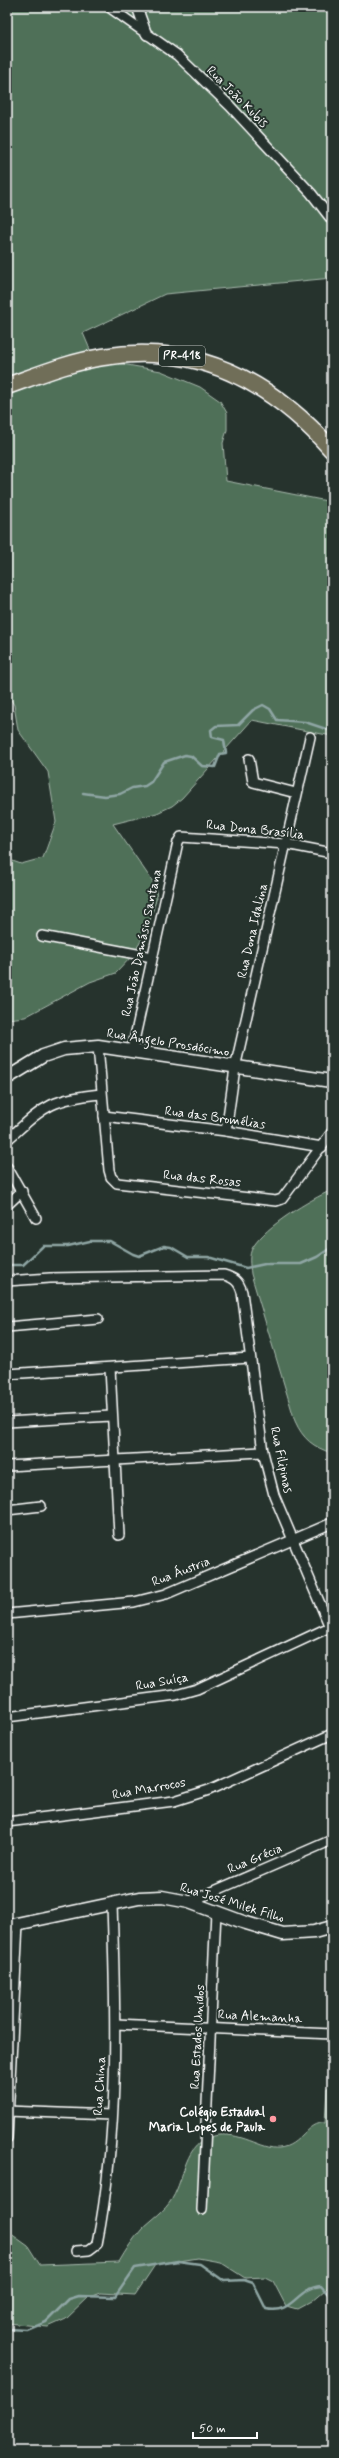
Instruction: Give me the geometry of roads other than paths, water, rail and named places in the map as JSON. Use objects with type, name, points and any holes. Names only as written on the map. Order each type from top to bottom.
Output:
[{"type":"highway","name":"PR-418","points":[[7,386],[46,372],[101,357],[138,352],[173,354],[204,361],[249,381],[279,400],[310,426],[332,450]]},
{"type":"street","name":"Rua João Kubis","points":[[110,7],[147,35],[177,55],[230,106],[311,193],[332,220]]},
{"type":"street","points":[[137,7],[147,35]]},
{"type":"street","name":"Rua Dona Idalina","points":[[226,1131],[235,1068],[310,736]]},
{"type":"street","points":[[249,759],[253,782],[296,794]]},
{"type":"street","name":"Rua Dona Brasília","points":[[178,842],[186,836],[286,844],[332,852]]},
{"type":"street","name":"Rua João Damásio Santana","points":[[132,1050],[178,842]]},
{"type":"street","points":[[42,936],[152,957]]},
{"type":"street","points":[[98,1046],[104,1116]]},
{"type":"street","name":"Rua Ângelo Prosdócimo","points":[[7,1078],[43,1056],[64,1049],[98,1046],[132,1050],[235,1068],[332,1081]]},
{"type":"street","points":[[7,1140],[42,1110],[56,1101],[72,1097],[101,1094]]},
{"type":"street","name":"Rua das Bromélias","points":[[104,1116],[226,1131],[322,1148]]},
{"type":"street","name":"Rua das Rosas","points":[[104,1116],[111,1177],[117,1183],[124,1185],[276,1201],[288,1195],[322,1148]]},
{"type":"street","points":[[322,1148],[332,1132]]},
{"type":"street","points":[[7,1167],[36,1218]]},
{"type":"street","points":[[7,1205],[22,1191]]},
{"type":"street","name":"Rua Filipinas","points":[[7,1281],[102,1277],[224,1275],[232,1277],[239,1283],[242,1292],[263,1452],[274,1495],[331,1628]]},
{"type":"street","points":[[7,1327],[98,1319]]},
{"type":"street","points":[[7,1374],[250,1358]]},
{"type":"street","points":[[110,1368],[111,1416],[119,1535]]},
{"type":"street","points":[[7,1422],[111,1416]]},
{"type":"street","points":[[7,1466],[263,1452]]},
{"type":"street","points":[[7,1510],[41,1506]]},
{"type":"street","name":"Rua Áustria","points":[[7,1614],[134,1602],[166,1594],[332,1523]]},
{"type":"street","name":"Rua Suíça","points":[[7,1717],[176,1695],[197,1689],[331,1628]]},
{"type":"street","name":"Rua Marrocos","points":[[7,1822],[174,1800],[209,1790],[332,1734]]},
{"type":"street","name":"Rua Grécia","points":[[189,1902],[332,1840]]},
{"type":"street","name":"Rua José Milek Filho","points":[[12,1925],[112,1905],[139,1898],[154,1898],[189,1902],[283,1934],[314,1932],[332,1927]]},
{"type":"street","name":"Rua China","points":[[76,2251],[89,2250],[97,2244],[104,2206],[116,2024],[112,1905]]},
{"type":"street","name":"Rua Estados Unidos","points":[[202,2210],[216,1912]]},
{"type":"street","points":[[7,2138],[12,1925]]},
{"type":"street","name":"Rua Alemanha","points":[[116,2024],[332,2034]]},
{"type":"street","points":[[8,2111],[111,2115]]},
{"type":"waterway","points":[[83,793],[105,796],[120,794],[132,788],[145,786],[151,782],[164,762],[185,755],[191,756],[202,766],[215,767],[220,754],[226,753],[224,740],[212,737],[211,730],[216,726],[238,725],[253,710],[263,705],[270,709],[277,720],[305,722],[332,731]]},
{"type":"waterway","points":[[7,1265],[23,1265],[43,1246],[68,1246],[90,1241],[110,1241],[139,1256],[164,1246],[171,1247],[188,1257],[208,1257],[246,1268],[265,1264],[301,1264],[317,1257],[332,1247]]},
{"type":"waterway","points":[[7,2329],[27,2330],[46,2322],[69,2299],[79,2296],[115,2297],[135,2268],[178,2261],[200,2264],[224,2281],[244,2280],[253,2283],[266,2309],[275,2310],[282,2308],[289,2305],[306,2291],[321,2286],[332,2299]]},
{"type":"place","name":"Colégio Estadual Maria Lopes de Paula","points":[[273,2119]]}]
